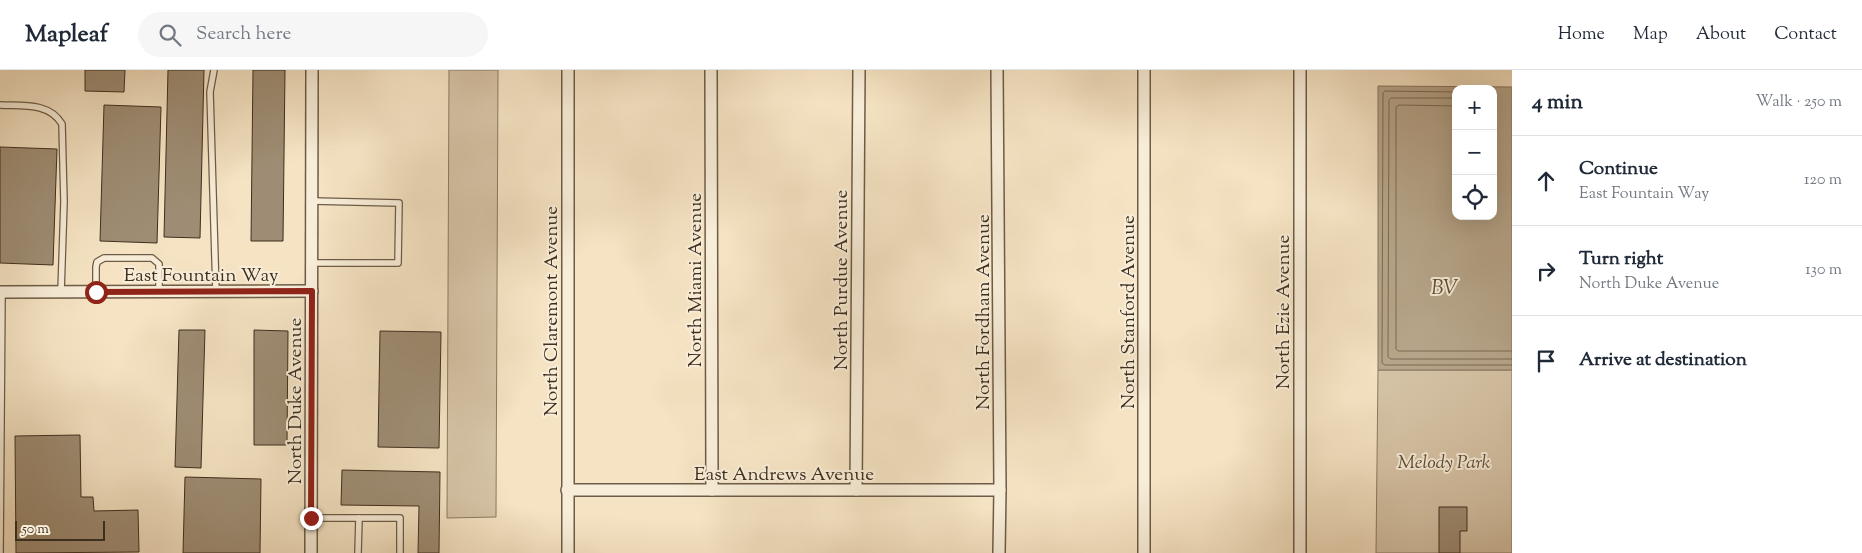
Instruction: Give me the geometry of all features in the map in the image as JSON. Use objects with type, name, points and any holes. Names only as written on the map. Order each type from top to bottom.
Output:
[{"type":"street","name":"North Duke Avenue","points":[[311,553],[312,70]]},
{"type":"street","name":"North Claremont Avenue","points":[[568,70],[568,553]]},
{"type":"street","name":"North Miami Avenue","points":[[711,70],[712,490]]},
{"type":"street","name":"North Purdue Avenue","points":[[856,490],[859,70]]},
{"type":"street","name":"North Fordham Avenue","points":[[997,70],[999,553]]},
{"type":"street","name":"North Stanford Avenue","points":[[1144,70],[1144,553]]},
{"type":"street","name":"North Ezie Avenue","points":[[1300,70],[1300,553]]},
{"type":"street","name":"East Fountain Way","points":[[1,292],[312,291]]},
{"type":"street","name":"East Andrews Avenue","points":[[567,490],[1000,490]]},
{"type":"lane","points":[[214,70],[210,92],[216,292]]},
{"type":"lane","points":[[0,105],[37,106],[57,116],[62,124],[64,202],[61,292]]},
{"type":"lane","points":[[312,201],[399,203],[398,263],[312,263]]},
{"type":"lane","points":[[96,292],[97,262],[104,258],[152,258],[159,264],[160,292]]},
{"type":"lane","points":[[0,553],[1,292]]},
{"type":"lane","points":[[311,518],[400,518],[400,553]]},
{"type":"lane","points":[[358,553],[359,518]]},
{"type":"green space","points":[[449,70],[498,70],[496,517],[447,518]]},
{"type":"green space","name":"Melody Park","points":[[1378,370],[1512,370],[1512,553],[1376,553]]},
{"type":"water","name":"BV","points":[[1378,86],[1452,87],[1452,220],[1497,220],[1497,87],[1512,87],[1512,370],[1378,370]]},
{"type":"building","points":[[85,70],[125,70],[124,92],[85,91]]},
{"type":"building","points":[[168,70],[204,70],[200,238],[164,237]]},
{"type":"building","points":[[253,70],[285,70],[283,241],[251,241]]},
{"type":"building","points":[[104,105],[161,107],[157,243],[100,241]]},
{"type":"building","points":[[0,147],[57,149],[53,265],[0,263]]},
{"type":"building","points":[[179,330],[205,330],[201,468],[175,467]]},
{"type":"building","points":[[254,330],[288,331],[287,445],[254,445]]},
{"type":"building","points":[[380,331],[441,332],[439,448],[378,447]]},
{"type":"building","points":[[80,435],[81,497],[93,497],[94,511],[138,510],[139,552],[16,553],[15,436]]},
{"type":"building","points":[[342,470],[440,472],[439,553],[418,553],[419,506],[341,505]]},
{"type":"building","points":[[185,477],[261,479],[260,553],[183,553]]},
{"type":"building","points":[[1439,507],[1467,507],[1467,531],[1460,531],[1460,553],[1439,553]]},
{"type":"route","points":[[96,292],[312,291],[311,518]]}]
